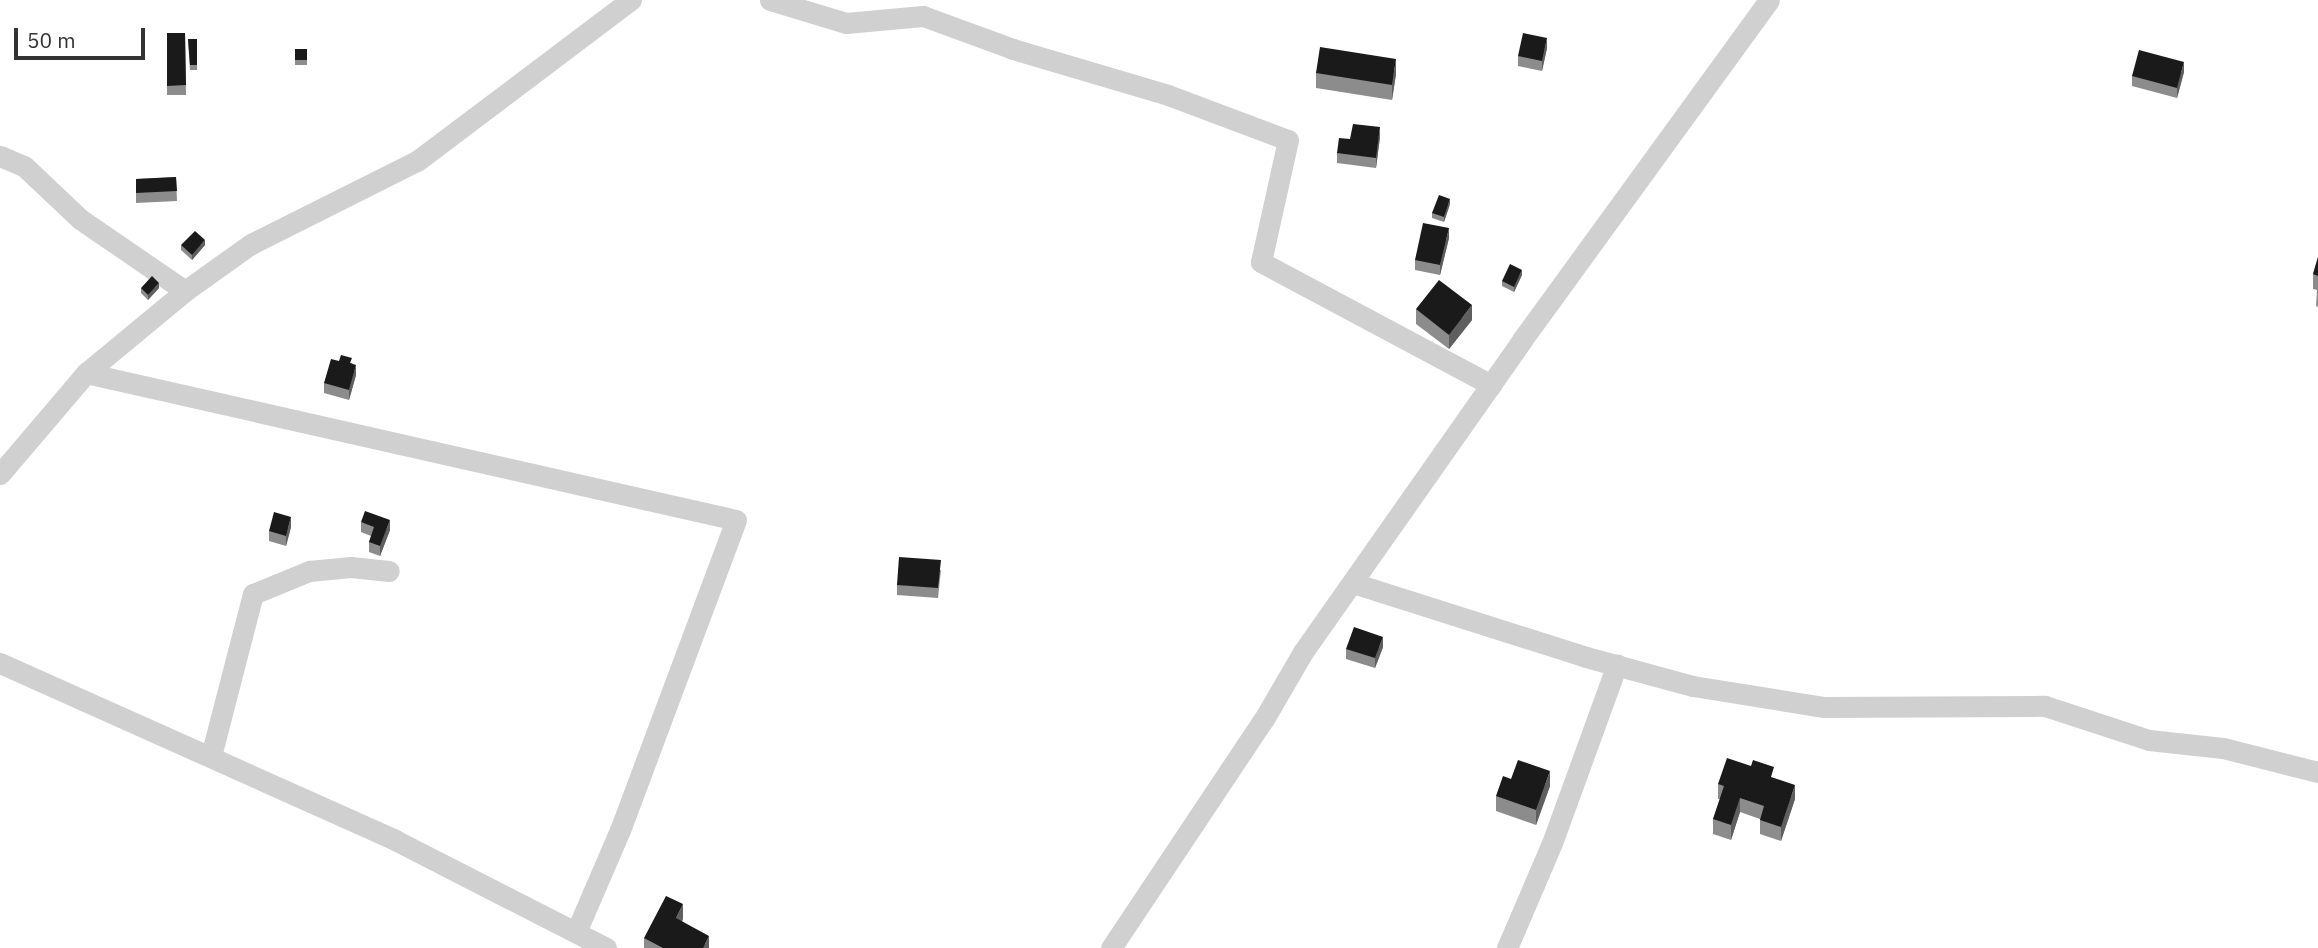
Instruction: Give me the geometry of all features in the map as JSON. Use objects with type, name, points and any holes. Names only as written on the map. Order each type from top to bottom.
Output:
[{"type":"street","points":[[0,474],[86,373],[185,291],[251,244],[418,161],[631,0]]},
{"type":"street","points":[[770,0],[846,23],[923,16],[1013,50],[1168,95],[1288,140],[1261,262],[1490,385]]},
{"type":"street","points":[[1111,948],[1353,583],[1490,385],[1769,0]]},
{"type":"street","points":[[0,156],[24,166],[80,219],[185,291]]},
{"type":"street","points":[[86,373],[736,520],[620,830],[577,930]]},
{"type":"street","points":[[211,756],[253,594],[309,571],[351,567],[389,571]]},
{"type":"street","points":[[1353,583],[1693,685],[1824,707],[2045,706],[2149,740],[2223,748],[2318,772]]},
{"type":"street","points":[[0,663],[176,744],[211,756],[577,930],[606,948]]},
{"type":"street","points":[[1507,948],[1557,831],[1617,664]]},
{"type":"building","points":[[167,33],[185,33],[186,85],[167,86]]},
{"type":"building","points":[[1523,33],[1547,38],[1542,61],[1518,56]]},
{"type":"building","points":[[188,39],[197,39],[197,65],[190,65]]},
{"type":"building","points":[[1320,47],[1396,59],[1392,85],[1316,73]]},
{"type":"building","points":[[295,49],[307,49],[307,60],[295,60]]},
{"type":"building","points":[[2139,50],[2184,62],[2177,88],[2132,76]]},
{"type":"building","points":[[1353,124],[1380,127],[1376,158],[1337,153],[1339,138],[1350,139]]},
{"type":"building","points":[[176,177],[177,191],[136,193],[136,179]]},
{"type":"building","points":[[1439,195],[1450,199],[1444,217],[1432,213]]},
{"type":"building","points":[[1423,223],[1449,228],[1440,265],[1415,260]]},
{"type":"building","points":[[195,231],[205,240],[192,255],[181,245]]},
{"type":"building","points":[[2318,257],[2318,276],[2313,274]]},
{"type":"building","points":[[1510,264],[1522,270],[1514,287],[1502,281]]},
{"type":"building","points":[[152,276],[159,283],[148,295],[141,288]]},
{"type":"building","points":[[1439,280],[1472,305],[1449,335],[1416,309]]},
{"type":"building","points":[[341,355],[352,358],[350,363],[356,365],[349,390],[324,383],[331,359],[339,361]]},
{"type":"building","points":[[365,511],[390,520],[380,546],[369,542],[374,527],[361,522]]},
{"type":"building","points":[[274,512],[291,517],[286,536],[269,531]]},
{"type":"building","points":[[899,557],[941,560],[938,588],[897,585]]},
{"type":"building","points":[[1354,627],[1383,637],[1375,658],[1346,649]]},
{"type":"building","points":[[1727,758],[1751,766],[1753,760],[1774,767],[1771,777],[1795,785],[1781,827],[1760,820],[1764,806],[1740,798],[1731,825],[1713,819],[1724,786],[1718,784]]},
{"type":"building","points":[[1518,760],[1550,771],[1536,810],[1496,796],[1503,776],[1511,779]]},
{"type":"building","points":[[666,896],[683,904],[676,918],[709,936],[703,948],[663,948],[644,938]]}]
